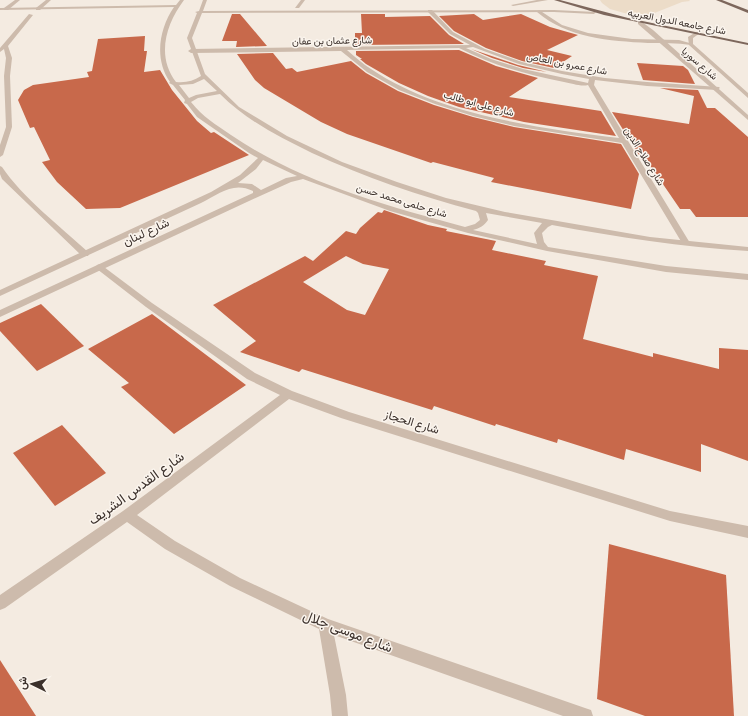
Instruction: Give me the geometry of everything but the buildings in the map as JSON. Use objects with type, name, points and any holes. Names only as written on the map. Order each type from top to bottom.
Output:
[{"type":"main road","name":"شارع جامعه الدول العربيه","points":[[556,0],[606,16],[698,32],[748,44]]},
{"type":"main road","points":[[718,0],[748,12]]},
{"type":"main road","points":[[588,5],[606,16]]},
{"type":"street","points":[[6,9],[18,0]]},
{"type":"street","points":[[38,9],[49,0]]},
{"type":"street","name":"شارع حلمى محمد حسن","points":[[206,0],[199,9],[191,26],[189,42],[198,68],[218,93],[269,129],[314,152],[397,185],[478,209],[644,238],[748,249]]},
{"type":"street","points":[[298,7],[304,0]]},
{"type":"street","points":[[505,5],[546,0]]},
{"type":"street","points":[[0,9],[38,9],[179,3]]},
{"type":"street","name":"شارع حلمى محمد حسن","points":[[179,3],[168,12],[162,38],[162,52],[165,67],[172,83],[186,102],[214,128],[262,157],[304,177],[364,200],[465,229],[545,248],[666,269],[748,277]]},
{"type":"street","points":[[513,5],[519,7],[520,11]]},
{"type":"street","points":[[199,9],[397,6]]},
{"type":"street","points":[[199,9],[539,11],[594,13]]},
{"type":"street","name":"شارع عمرو بن العاص","points":[[430,11],[437,22],[452,34],[473,46],[522,63],[591,81],[665,87],[716,88]]},
{"type":"street","points":[[539,11],[548,19],[562,26],[592,35],[626,40],[662,42],[676,41],[691,44]]},
{"type":"street","points":[[24,15],[39,15]]},
{"type":"street","points":[[0,155],[9,127],[7,76],[10,58],[3,49],[31,15]]},
{"type":"street","name":"شارع سوريا","points":[[640,23],[652,31],[662,42],[716,88],[748,118]]},
{"type":"street","name":"شارع سوريا","points":[[698,32],[690,37],[691,44],[748,96]]},
{"type":"street","points":[[458,46],[473,54],[535,75],[591,81]]},
{"type":"street","name":"شارع عثمان بن عفان","points":[[191,50],[473,46]]},
{"type":"street","name":"شارع على ابو طالب","points":[[342,49],[372,74],[395,86],[455,108],[534,128],[624,141]]},
{"type":"street","points":[[172,83],[188,83],[198,80],[204,76]]},
{"type":"street","name":"شارع صلاح الدين","points":[[591,81],[624,141],[686,243]]},
{"type":"street","points":[[186,102],[203,95],[218,93]]},
{"type":"street","name":"شارع لبنان","points":[[0,293],[230,185],[253,168],[262,157]]},
{"type":"street","points":[[0,168],[3,178],[85,254]]},
{"type":"street","name":"شارع لبنان","points":[[0,314],[257,194],[289,180],[304,177]]},
{"type":"street","points":[[230,185],[249,186],[257,190],[257,194]]},
{"type":"street","points":[[465,229],[478,226],[484,220],[482,212],[478,209]]},
{"type":"street","points":[[545,248],[540,243],[538,233],[545,225],[552,223]]},
{"type":"street","name":"شارع الحجاز","points":[[100,267],[149,305],[246,372],[288,394],[345,415],[670,516],[748,532]]},
{"type":"street","name":"شارع القدس الشريف","points":[[0,603],[127,515],[288,394]]},
{"type":"street","name":"شارع موسى جلال","points":[[127,515],[170,545],[235,582],[325,625],[585,716]]},
{"type":"street","points":[[325,625],[338,695],[340,716]]},
{"type":"shaded area","points":[[600,0],[690,1],[682,2],[642,18],[610,9]]}]
